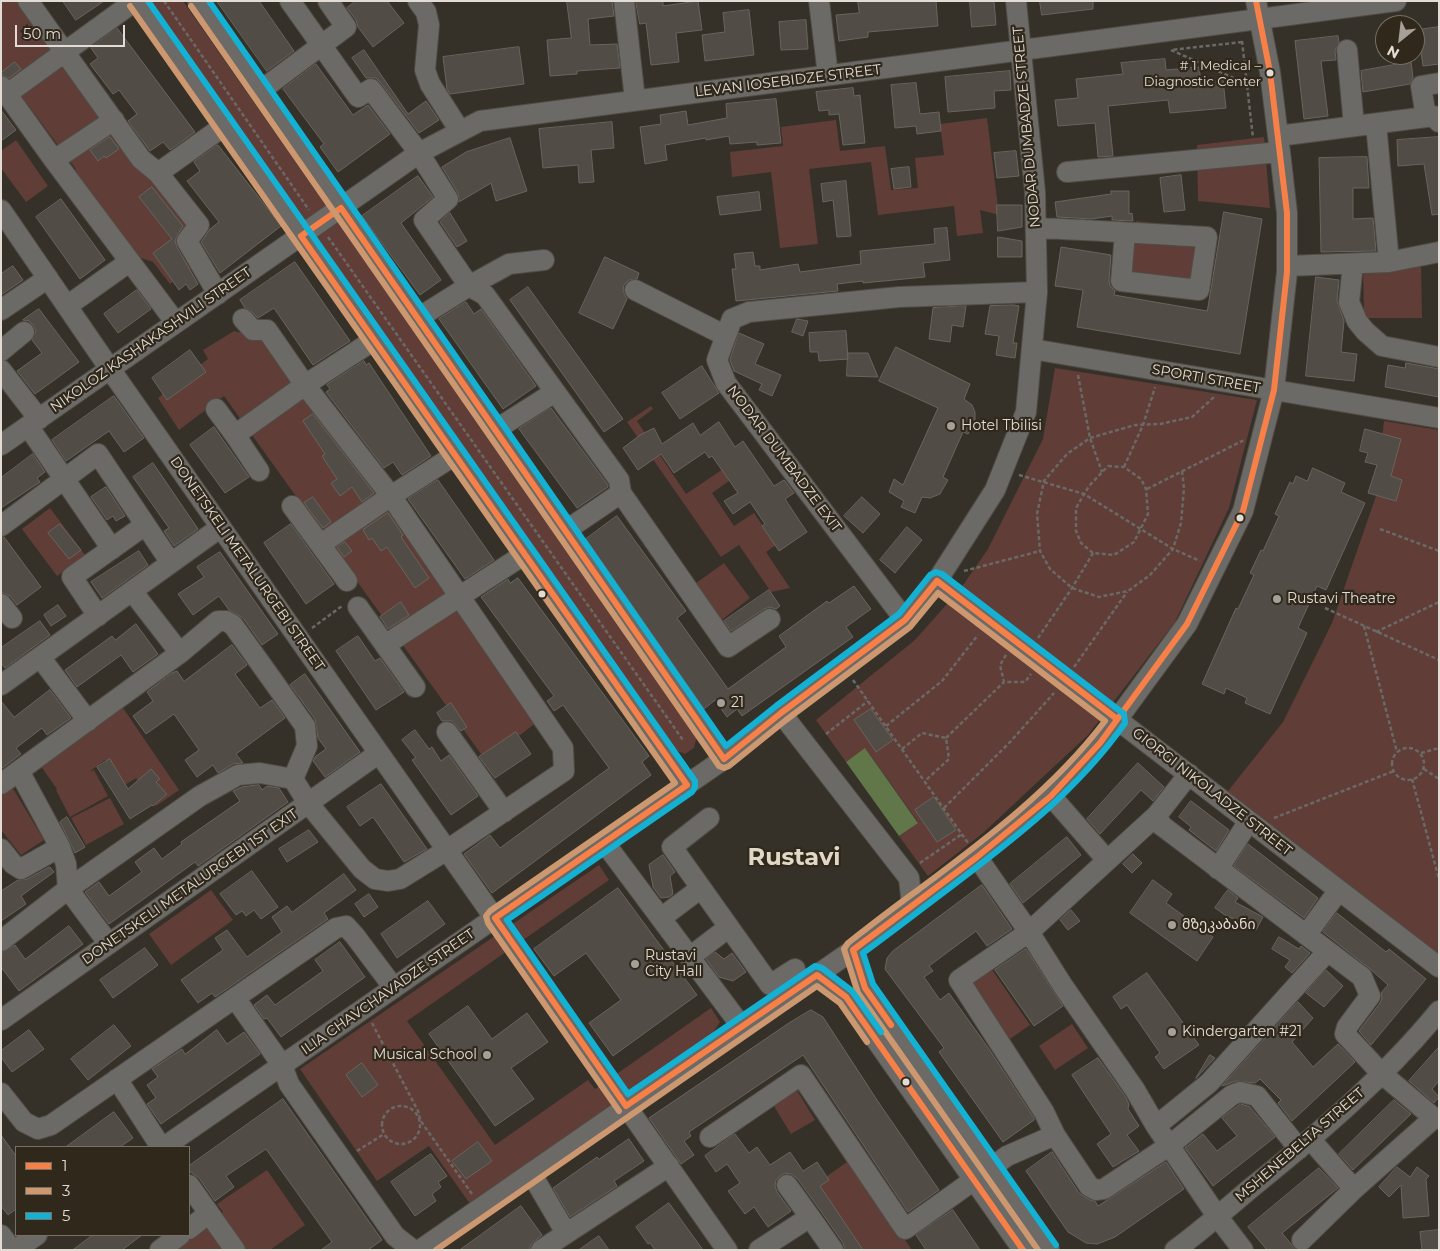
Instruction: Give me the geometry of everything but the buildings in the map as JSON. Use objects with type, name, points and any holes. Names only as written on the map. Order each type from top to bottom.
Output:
[{"type":"street","points":[[28,1],[141,159],[158,173],[198,225],[187,241],[218,294]]},
{"type":"street","points":[[176,323],[129,262],[4,90],[65,53],[136,1],[687,785]]},
{"type":"street","points":[[198,1],[724,760]]},
{"type":"street","points":[[290,1],[358,97],[371,89],[419,153],[448,199],[424,220],[468,286],[484,295],[619,480],[621,493],[728,647],[770,619]]},
{"type":"street","points":[[260,90],[346,27],[328,1]]},
{"type":"street","points":[[418,1],[426,12],[429,25],[425,70],[430,84],[460,131]]},
{"type":"street","points":[[624,1],[636,100]]},
{"type":"street","points":[[819,1],[828,75]]},
{"type":"street","name":"NODAR DUMBADZE STREET","points":[[687,785],[724,760],[780,713],[905,620],[939,580],[995,490],[1026,412],[1037,292],[1035,192],[1016,1]]},
{"type":"street","name":"LEVAN IOSEBIDZE STREET","points":[[318,224],[419,153],[480,121],[1022,50],[1251,14],[1396,1]]},
{"type":"street","points":[[420,1250],[853,950],[977,857],[1051,796],[1100,743],[1188,624],[1243,511],[1274,390],[1287,266],[1287,213],[1270,72],[1251,14]]},
{"type":"street","points":[[1347,50],[1354,126]]},
{"type":"street","points":[[1067,172],[1255,154],[1279,144],[1354,126],[1432,120],[1421,86],[1439,83]]},
{"type":"street","points":[[54,160],[114,120]]},
{"type":"street","points":[[1376,124],[1389,262]]},
{"type":"street","points":[[158,173],[224,126]]},
{"type":"street","name":"DONETSKELI METALURGEBI STREET","points":[[1,210],[110,369],[727,1250]]},
{"type":"street","name":"NIKOLOZ KASHAKASHVILI STREET","points":[[1,445],[318,224]]},
{"type":"street","points":[[1036,228],[1125,233],[1207,238],[1199,290],[1121,281],[1125,233]]},
{"type":"street","points":[[1287,266],[1389,262],[1439,252]]},
{"type":"street","points":[[418,318],[468,286],[509,264],[544,260]]},
{"type":"street","points":[[67,306],[129,262]]},
{"type":"street","points":[[1353,264],[1349,302],[1357,321],[1365,331],[1382,346],[1439,357]]},
{"type":"street","points":[[1,310],[48,278]]},
{"type":"street","points":[[635,290],[726,336]]},
{"type":"street","name":"NODAR DUMBADZE EXIT","points":[[905,620],[726,383],[717,360],[732,319],[749,312],[899,297],[1037,292]]},
{"type":"street","points":[[243,319],[253,330],[268,330],[305,385],[390,496],[563,748],[564,770],[447,850],[400,879],[388,881],[375,879],[362,869],[308,803],[294,778]]},
{"type":"street","points":[[1,350],[24,332]]},
{"type":"street","points":[[235,435],[305,385],[374,340]]},
{"type":"street","name":"SPORTI STREET","points":[[1032,349],[1439,418]]},
{"type":"street","points":[[1,370],[34,422],[65,478],[112,549]]},
{"type":"street","points":[[495,430],[555,392]]},
{"type":"street","points":[[216,409],[260,471]]},
{"type":"street","points":[[1,526],[98,454],[171,563]]},
{"type":"street","points":[[321,544],[390,496],[455,455]]},
{"type":"street","points":[[565,531],[621,493]]},
{"type":"street","points":[[292,506],[348,581]]},
{"type":"street","points":[[98,616],[72,577],[146,525]]},
{"type":"street","points":[[1,686],[221,527]]},
{"type":"street","points":[[385,646],[525,554]]},
{"type":"street","name":"GIORGI NIKOLADZE STREET","points":[[939,580],[989,621],[1439,967]]},
{"type":"street","points":[[132,591],[180,653]]},
{"type":"street","points":[[351,606],[385,646],[415,687]]},
{"type":"street","points":[[1,784],[180,653],[218,621],[226,620],[232,625],[305,726],[308,746],[294,778]]},
{"type":"street","points":[[40,657],[88,721]]},
{"type":"street","points":[[780,713],[909,878],[912,906]]},
{"type":"street","points":[[447,732],[504,812]]},
{"type":"street","name":"DONETSKELI METALURGEBI 1ST EXIT","points":[[4,1011],[109,944],[380,753]]},
{"type":"street","points":[[19,771],[60,847],[66,864],[68,888],[109,944]]},
{"type":"street","points":[[1,941],[68,888],[200,796],[238,775],[260,773],[294,778]]},
{"type":"street","points":[[1188,774],[1157,815],[1029,932],[959,980],[1044,1112],[1055,1135],[1089,1186],[1096,1190],[1104,1189],[1170,1145],[1232,1095],[1240,1092],[1257,1096],[1354,1189]]},
{"type":"street","name":"ILIA CHAVCHAVADZE STREET","points":[[163,1146],[687,785]]},
{"type":"street","points":[[1051,796],[1107,860]]},
{"type":"street","points":[[1157,815],[1161,825],[1362,977],[1370,996],[1347,1028],[1345,1034],[1381,1073],[1437,1119],[1354,1189],[1302,1240]]},
{"type":"street","points":[[709,818],[672,847],[770,985],[795,969]]},
{"type":"street","points":[[1218,869],[1252,823]]},
{"type":"street","points":[[604,842],[742,1027]]},
{"type":"street","points":[[1,849],[13,864],[20,869],[60,847]]},
{"type":"street","points":[[977,857],[1029,932],[1062,986],[1135,1090],[1156,1126],[1217,1216],[1243,1250]]},
{"type":"street","points":[[662,918],[701,888]]},
{"type":"street","points":[[1306,935],[1339,890]]},
{"type":"street","points":[[1,1093],[24,1122],[38,1129],[51,1125],[336,928],[346,926],[394,988]]},
{"type":"street","points":[[690,957],[729,927]]},
{"type":"street","points":[[853,950],[865,988],[1049,1250]]},
{"type":"street","points":[[1156,1126],[1209,1083],[1327,952]]},
{"type":"street","points":[[817,975],[846,997],[1023,1250]]},
{"type":"street","points":[[235,998],[282,1065],[289,1084],[348,1157],[395,1236],[414,1250]]},
{"type":"street","name":"MSHENEBELTA STREET","points":[[1174,1250],[1305,1144],[1349,1105],[1439,1011]]},
{"type":"street","points":[[710,1137],[801,1075],[905,1229],[974,1180]]},
{"type":"street","points":[[117,1079],[161,1146]]},
{"type":"street","points":[[991,1168],[1007,1156],[1055,1135]]},
{"type":"street","points":[[541,1250],[668,1166]]},
{"type":"street","points":[[531,1173],[566,1233]]},
{"type":"street","points":[[787,1185],[833,1250]]},
{"type":"street","points":[[190,1186],[236,1250]]},
{"type":"street","points":[[190,1228],[209,1214]]},
{"type":"street","points":[[764,1248],[810,1217]]},
{"type":"street","points":[[1,1234],[14,1250],[35,1236]]},
{"type":"street","points":[[160,1250],[179,1236]]},
{"type":"path","points":[[164,1],[318,224],[683,740]]},
{"type":"path","points":[[1251,14],[1242,42],[1255,154]]},
{"type":"path","points":[[1242,42],[1171,50],[1246,84]]},
{"type":"path","points":[[1074,356],[1090,438],[1102,472]]},
{"type":"path","points":[[1124,467],[1144,424],[1161,371]]},
{"type":"path","points":[[1128,591],[1099,597],[1072,588],[1050,569],[1040,551],[1037,514],[1044,482],[1066,454],[1090,438],[1135,425],[1160,424],[1192,417],[1230,383]]},
{"type":"path","points":[[1146,490],[1264,430]]},
{"type":"path","points":[[1108,466],[1124,467],[1141,479],[1146,490],[1148,514],[1134,542],[1114,555],[1093,553],[1081,542],[1076,531],[1076,508],[1089,486],[1108,466]]},
{"type":"path","points":[[1003,470],[1084,494],[1173,549],[1216,567]]},
{"type":"path","points":[[944,808],[1010,742],[1066,680],[1128,591],[1150,575],[1173,549],[1181,524],[1184,488],[1182,471]]},
{"type":"path","points":[[1380,529],[1439,551]]},
{"type":"path","points":[[939,580],[1040,551]]},
{"type":"path","points":[[1004,682],[1000,665],[1028,651],[1072,588],[1093,553]]},
{"type":"path","points":[[1376,632],[1439,602]]},
{"type":"path","points":[[298,637],[351,606]]},
{"type":"path","points":[[1325,608],[1439,660]]},
{"type":"path","points":[[886,726],[942,681],[989,621]]},
{"type":"path","points":[[1364,626],[1397,752]]},
{"type":"path","points":[[946,738],[1004,682],[1025,682],[1028,651]]},
{"type":"path","points":[[844,666],[977,857]]},
{"type":"path","points":[[826,734],[868,701]]},
{"type":"path","points":[[902,748],[922,733],[946,738]]},
{"type":"path","points":[[925,781],[949,759],[946,738]]},
{"type":"path","points":[[1407,747],[1421,753],[1424,758],[1424,769],[1417,777],[1412,779],[1402,778],[1394,771],[1392,761],[1397,752],[1407,747]]},
{"type":"path","points":[[1421,753],[1439,748]]},
{"type":"path","points":[[1424,769],[1439,778]]},
{"type":"path","points":[[1252,823],[1394,771]]},
{"type":"path","points":[[1412,779],[1439,878]]},
{"type":"path","points":[[919,864],[962,834]]},
{"type":"path","points":[[365,1008],[419,1113],[420,1120],[419,1132],[411,1142],[393,1143],[384,1134],[382,1122],[389,1111],[394,1107],[407,1107],[413,1110],[420,1120],[482,1208]]},
{"type":"path","points":[[348,1157],[384,1134]]},
{"type":"shaded area","points":[[1,1],[20,1],[193,233],[175,246],[191,269],[170,284],[153,262],[132,255],[71,173],[76,169],[1,69]]},
{"type":"shaded area","points":[[151,1],[183,1],[697,736],[694,748],[685,754],[672,749],[325,254]]},
{"type":"shaded area","points":[[987,118],[999,215],[980,210],[983,233],[957,236],[954,206],[878,215],[871,162],[809,169],[818,244],[780,248],[771,172],[732,177],[730,152],[783,146],[781,127],[836,120],[840,151],[885,146],[891,190],[918,188],[915,158],[944,155],[940,124]]},
{"type":"shaded area","points":[[1264,137],[1270,208],[1198,201],[1197,145]]},
{"type":"shaded area","points":[[16,140],[48,186],[26,202],[1,168],[1,151]]},
{"type":"shaded area","points":[[1136,221],[1203,230],[1194,297],[1127,288]]},
{"type":"shaded area","points":[[1421,264],[1422,318],[1364,318],[1363,265]]},
{"type":"shaded area","points":[[234,331],[276,342],[537,722],[486,761],[224,396],[179,430],[158,398],[208,359],[203,350]]},
{"type":"shaded area","points":[[1055,368],[1257,400],[1229,508],[1175,622],[1088,735],[983,833],[928,876],[899,836],[918,822],[866,749],[846,762],[816,720],[915,640],[961,588],[988,549],[1043,439]]},
{"type":"shaded area","points":[[651,406],[653,409],[637,421],[686,494],[729,465],[736,476],[712,493],[734,526],[754,513],[776,545],[766,552],[790,588],[771,592],[739,545],[721,557],[627,422]]},
{"type":"shaded area","points":[[1384,421],[1439,430],[1439,955],[1224,796],[1283,722],[1332,623],[1376,496]]},
{"type":"shaded area","points":[[50,508],[85,555],[57,576],[22,529]]},
{"type":"shaded area","points":[[724,563],[750,598],[719,622],[692,586]]},
{"type":"shaded area","points":[[123,708],[179,790],[156,806],[136,778],[123,786],[105,760],[89,772],[94,770],[108,796],[70,817],[57,789],[40,765]]},
{"type":"shaded area","points":[[865,748],[918,823],[899,836],[846,762]]},
{"type":"shaded area","points":[[12,787],[44,840],[21,855],[1,830],[1,790]]},
{"type":"shaded area","points":[[110,798],[124,824],[86,845],[71,818]]},
{"type":"shaded area","points":[[599,865],[609,880],[407,1021],[495,1145],[588,1080],[595,1089],[711,1008],[720,1022],[704,1046],[473,1208],[429,1146],[377,1181],[300,1069]]},
{"type":"shaded area","points":[[211,890],[233,920],[171,965],[149,934]]},
{"type":"shaded area","points":[[984,958],[1030,1025],[1007,1041],[961,974]]},
{"type":"shaded area","points":[[1072,1024],[1088,1048],[1055,1070],[1039,1046]]},
{"type":"shaded area","points":[[793,1084],[815,1120],[791,1134],[769,1098]]},
{"type":"shaded area","points":[[850,1160],[912,1250],[857,1250],[813,1186]]},
{"type":"shaded area","points":[[267,1170],[305,1225],[270,1250],[168,1250],[223,1212],[217,1204]]},
{"type":"transit line","name":"5","points":[[148,1],[695,781],[695,787],[692,792],[507,920],[628,1094],[815,966],[822,968],[852,991],[881,1032]]},
{"type":"transit line","name":"5","points":[[209,1],[726,746],[899,614],[930,575],[936,572],[942,574],[1124,714],[1125,723],[1107,747],[1087,770],[1043,813],[996,852],[863,953],[873,984],[1056,1245]]},
{"type":"transit line","name":"1","points":[[891,1025],[865,988],[853,950],[977,857],[1051,796],[1100,743],[1187,624],[1243,511],[1274,390],[1287,272],[1287,213],[1270,72],[1256,1]]},
{"type":"transit line","name":"3","points":[[130,6],[675,783],[490,911],[486,916],[488,923],[619,1111]]},
{"type":"transit line","name":"3","points":[[191,6],[719,766],[724,768],[729,766],[786,720],[910,627],[938,593],[1105,721],[1063,769],[1017,812],[969,852],[848,943],[844,949],[858,993],[1038,1250]]},
{"type":"transit line","name":"1","points":[[1023,1250],[846,997],[817,975],[626,1106],[495,918],[687,785],[301,236],[341,208],[724,759],[781,713],[905,620],[937,581],[1117,719]]},
{"type":"transit line","name":"3","points":[[436,1250],[817,986],[840,1003],[867,1042]]},
{"type":"place","name":"# 1 Medical – Diagnostic Center","points":[[1270,73]]},
{"type":"place","name":"Hotel Tbilisi","points":[[951,426]]},
{"type":"place","name":"Rustavi Theatre","points":[[1277,599]]},
{"type":"place","name":"21","points":[[721,703]]},
{"type":"place","name":"მზეკაბანი","points":[[1172,925]]},
{"type":"place","name":"Rustavi City Hall","points":[[635,964]]},
{"type":"place","name":"Kindergarten #21","points":[[1172,1032]]},
{"type":"place","name":"Musical School","points":[[487,1055]]},
{"type":"district","name":"Rustavi","points":[[794,858]]}]
